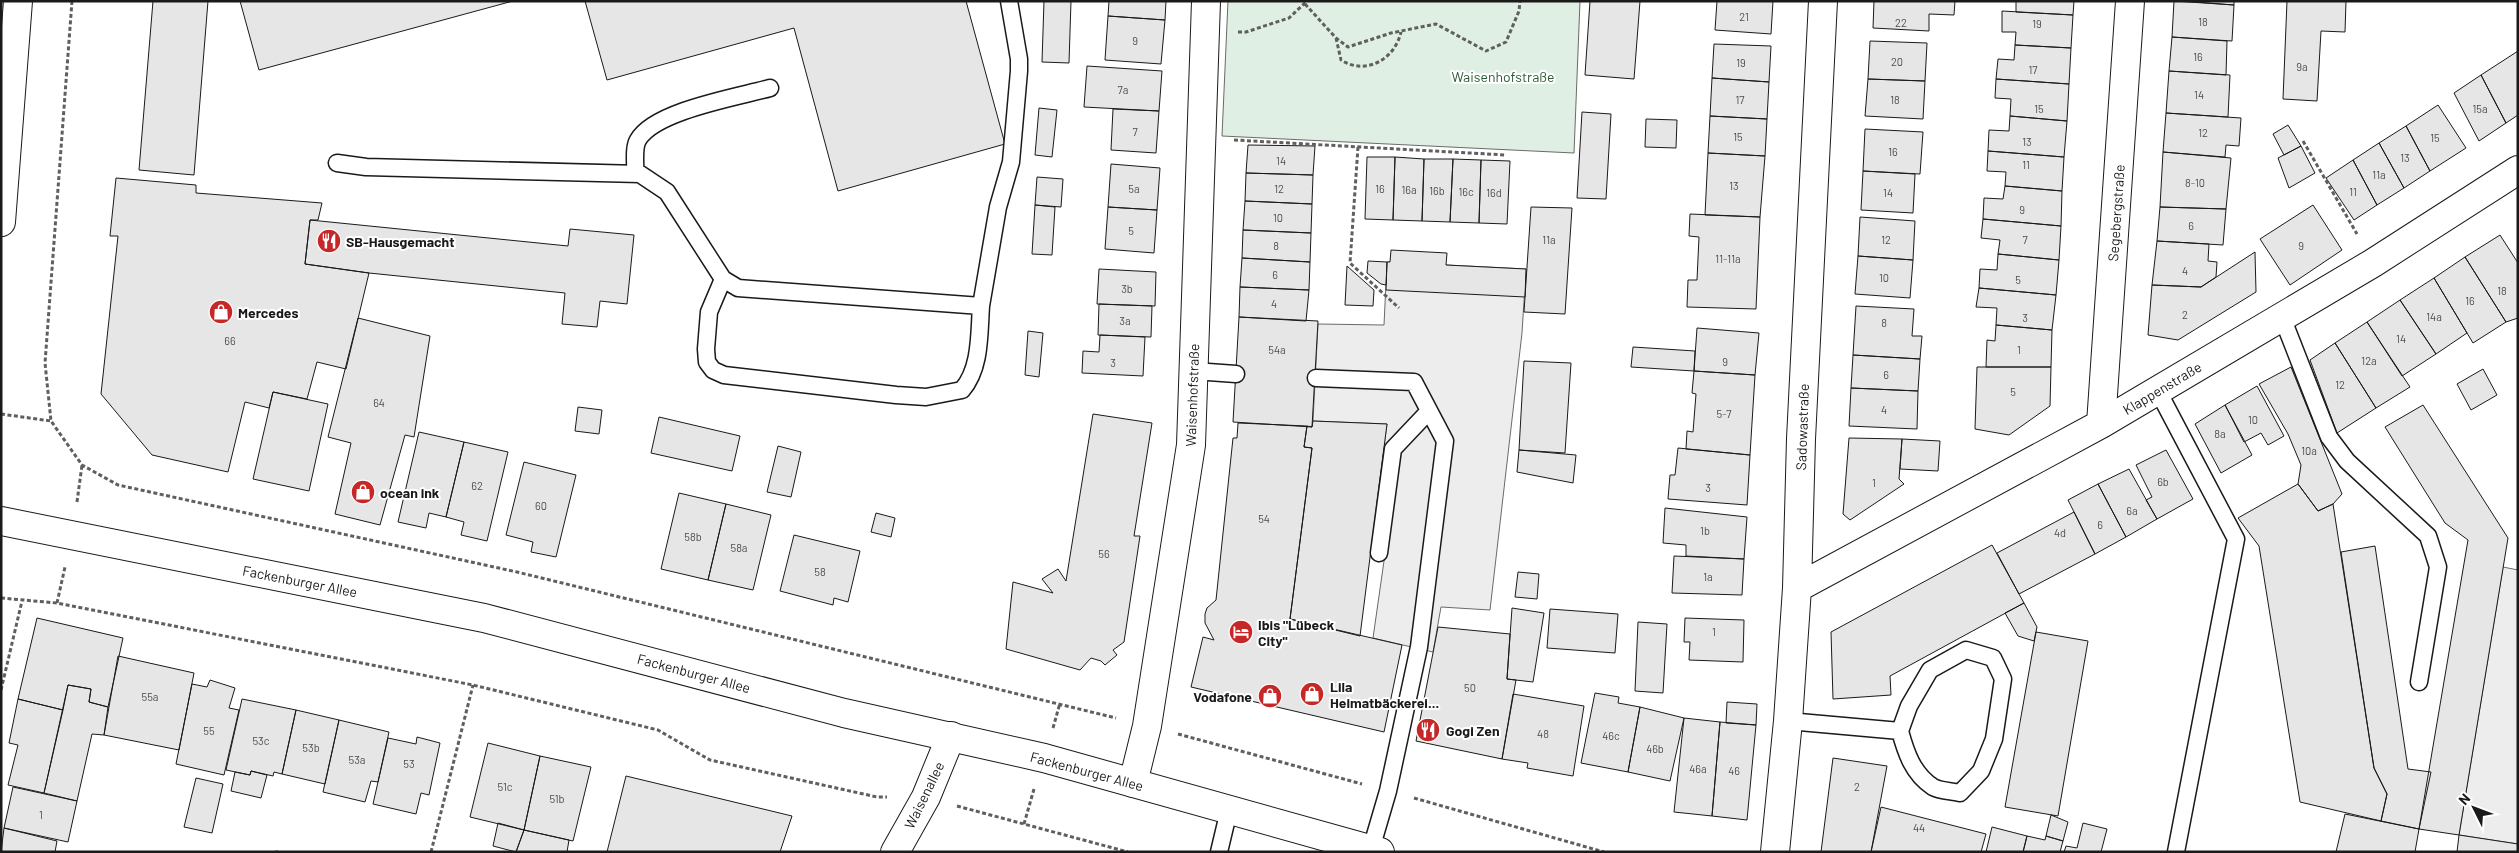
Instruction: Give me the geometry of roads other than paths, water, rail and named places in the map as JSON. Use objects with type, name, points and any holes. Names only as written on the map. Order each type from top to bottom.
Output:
[{"type":"street","points":[[1,222],[18,1]]},
{"type":"street","name":"Waisenhofstraße","points":[[1133,783],[1147,726],[1191,446],[1206,1]]},
{"type":"street","name":"Sadowastraße","points":[[1775,852],[1788,721],[1797,588],[1801,439],[1823,1]]},
{"type":"street","name":"Segebergstraße","points":[[2101,424],[2130,1]]},
{"type":"street","name":"Klappenstraße","points":[[1797,588],[2101,424],[2374,263],[2518,170]]},
{"type":"street","name":"Fackenburger Allee","points":[[1,521],[484,618],[844,713],[1044,758],[1376,851]]},
{"type":"street","name":"Waisenallee","points":[[895,852],[926,797],[951,736]]},
{"type":"lane","points":[[723,279],[709,312],[706,349],[707,362],[713,370],[724,375],[896,395],[926,397],[953,394],[962,390],[971,380],[978,350],[981,306],[998,207],[1011,162],[1019,59],[1009,1]]},
{"type":"lane","points":[[635,174],[637,141],[649,126],[670,115],[770,88]]},
{"type":"lane","points":[[337,163],[366,167],[640,174],[668,192],[723,279],[738,288],[981,306]]},
{"type":"lane","points":[[2282,317],[2329,437],[2347,461],[2428,536],[2438,566],[2419,682]]},
{"type":"lane","points":[[1194,372],[1236,374]]},
{"type":"lane","points":[[1316,378],[1414,382],[1446,441],[1421,627],[1376,851]]},
{"type":"lane","points":[[2158,390],[2236,539],[2176,852]]},
{"type":"lane","points":[[1379,553],[1393,449],[1430,411]]},
{"type":"lane","points":[[1966,650],[1993,658],[2002,679],[1994,739],[1981,771],[1960,792],[1934,788],[1917,772],[1907,757],[1900,731],[1909,706],[1930,670],[1966,650]]},
{"type":"lane","points":[[1788,721],[1900,731]]},
{"type":"lane","points":[[1219,852],[1229,810]]},
{"type":"place","name":"SB-Hausgemacht","points":[[329,241]]},
{"type":"place","name":"Mercedes","points":[[221,312]]},
{"type":"place","name":"ocean ink","points":[[363,492]]},
{"type":"place","name":"Ibis \"Lübeck City\"","points":[[1241,632]]},
{"type":"place","name":"Lila Heimatbäckerei...","points":[[1312,694]]},
{"type":"place","name":"Vodafone","points":[[1270,696]]},
{"type":"place","name":"Gogi Zen","points":[[1428,730]]}]
